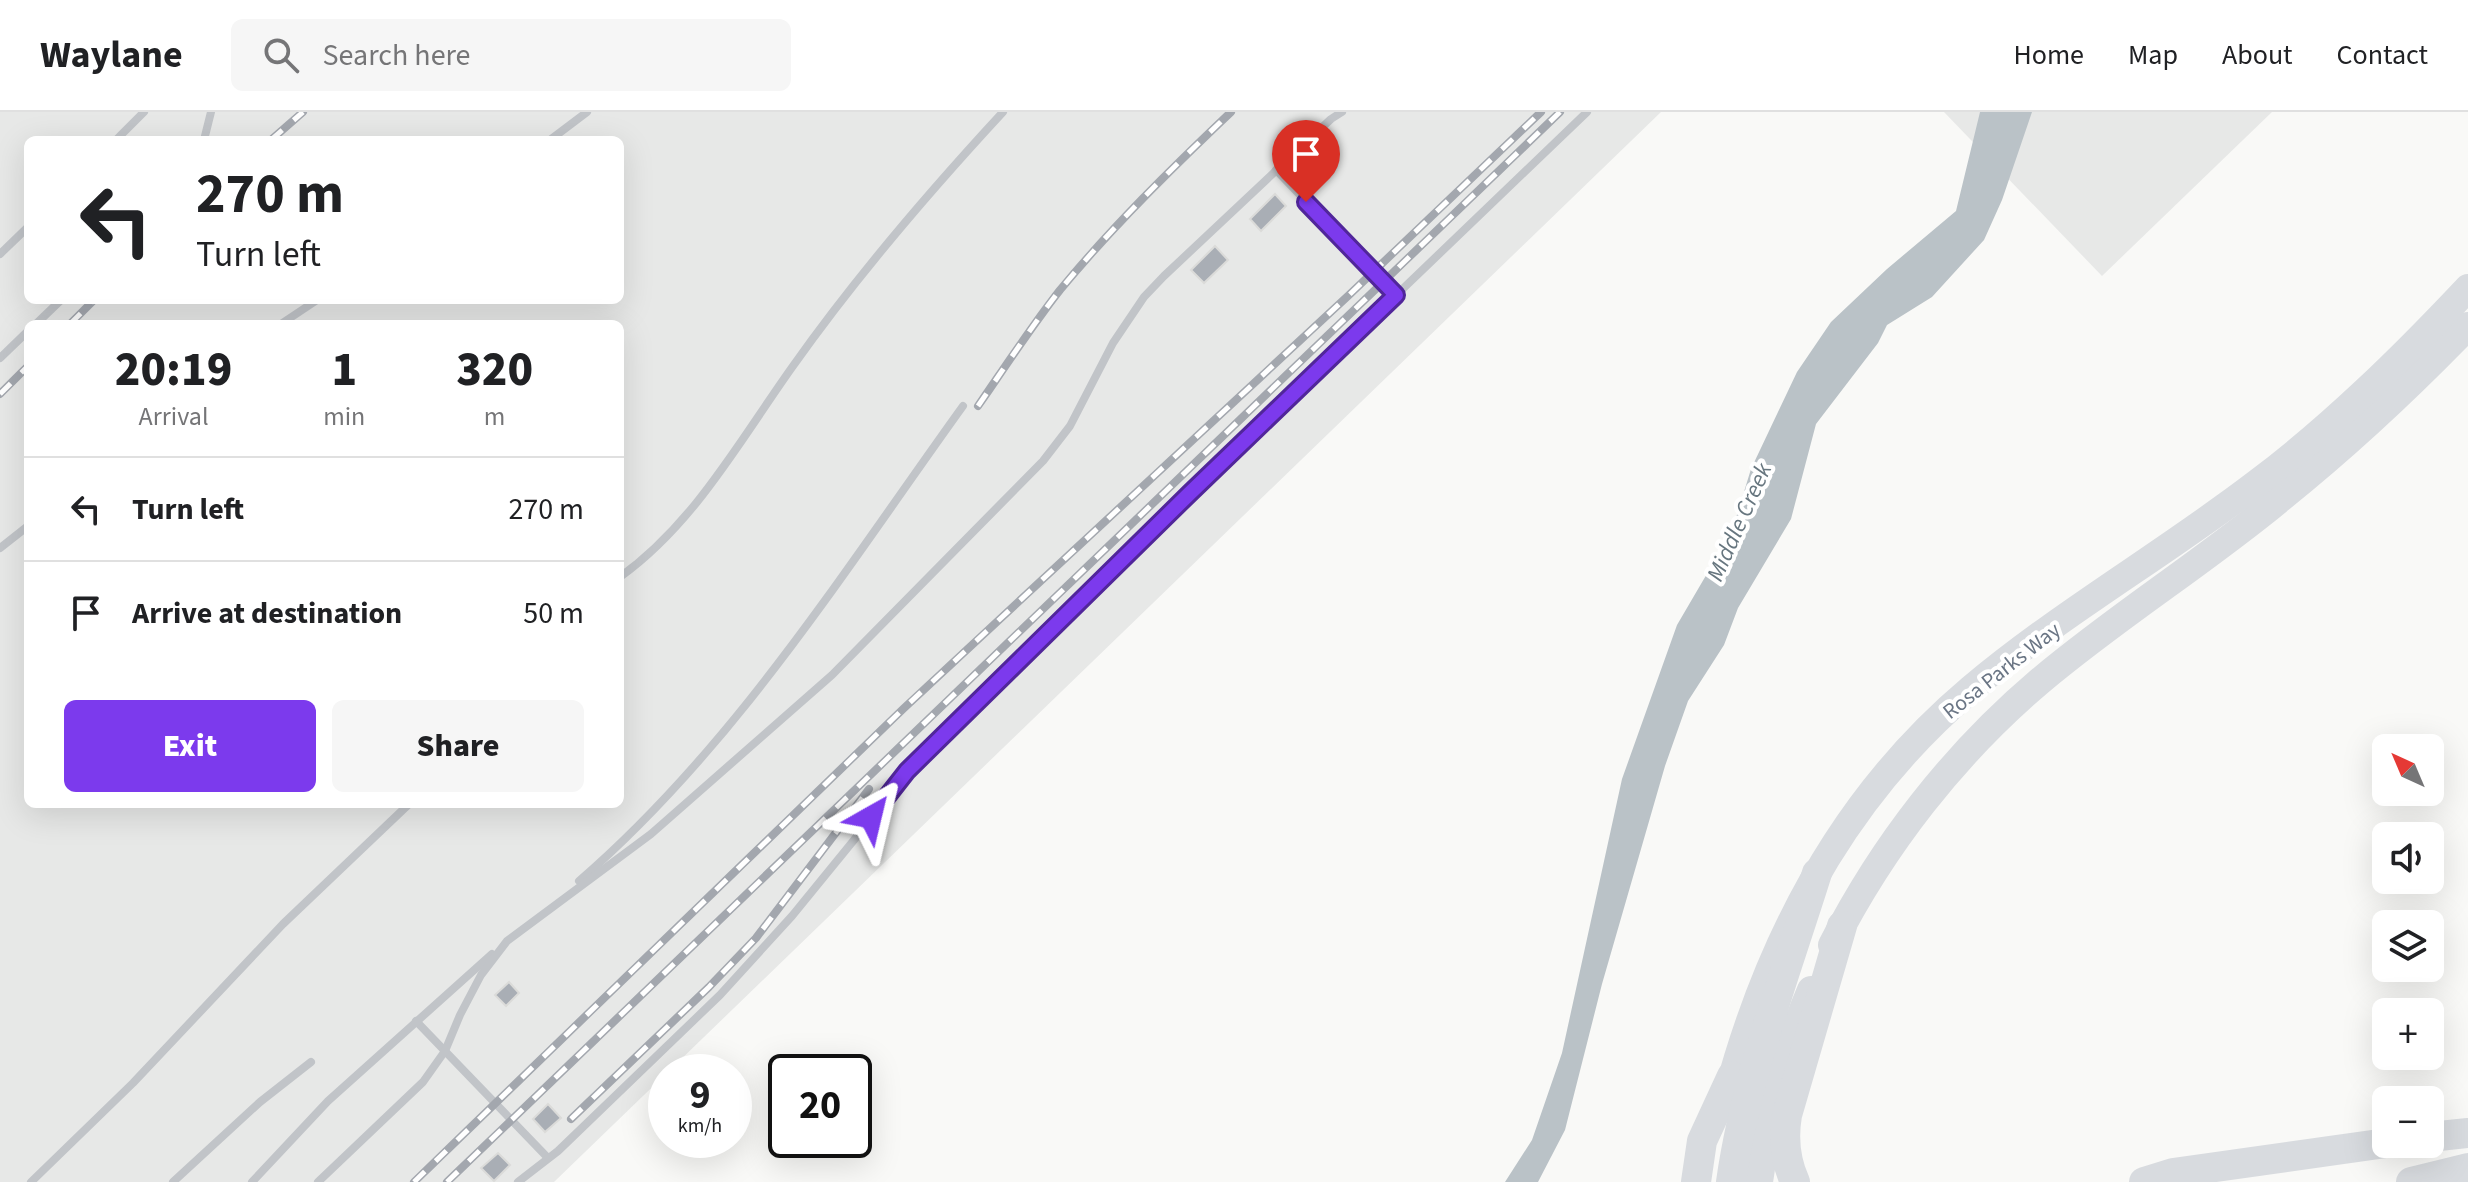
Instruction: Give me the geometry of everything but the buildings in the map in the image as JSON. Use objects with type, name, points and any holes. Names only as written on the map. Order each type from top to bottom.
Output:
[{"type":"highway","name":"Rosa Parks Way","points":[[1711,1182],[1718,1134],[1732,1076],[1763,982],[1796,909],[1817,873],[1854,815],[1885,776],[1962,697],[2015,654],[2226,506],[2291,456],[2360,397],[2468,288]]},
{"type":"highway","name":"Rosa Parks Way","points":[[1759,1182],[1788,1054],[1808,998],[1842,926],[1872,874],[1912,817],[1968,750],[2042,679],[2280,499],[2367,424],[2468,326]]},
{"type":"highway","points":[[1731,1182],[1741,1121],[1755,1066],[1817,873]]},
{"type":"highway","points":[[1795,1182],[1785,1150],[1784,1131],[1842,926]]},
{"type":"highway","points":[[1696,1182],[1702,1141],[1732,1076]]},
{"type":"highway","points":[[2444,1136],[2468,1133]]},
{"type":"highway","points":[[2144,1182],[2173,1173],[2372,1145]]},
{"type":"highway","points":[[2411,1182],[2468,1168]]},
{"type":"lane","points":[[120,136],[144,112]]},
{"type":"lane","points":[[205,136],[211,112]]},
{"type":"lane","points":[[555,136],[587,112]]},
{"type":"lane","points":[[624,574],[665,539],[707,491],[794,364],[851,290],[952,167],[1003,112]]},
{"type":"lane","points":[[318,1182],[423,1082],[445,1051],[481,975],[507,941],[651,834],[832,675],[1043,461],[1070,426],[1113,343],[1144,297],[1276,170],[1342,112]]},
{"type":"lane","points":[[518,1182],[548,1158],[720,995],[792,916],[907,771],[1190,493],[1587,112]]},
{"type":"lane","points":[[1276,170],[1396,295]]},
{"type":"lane","points":[[0,254],[24,231]]},
{"type":"lane","points":[[40,320],[57,304]]},
{"type":"lane","points":[[287,320],[311,304]]},
{"type":"lane","points":[[0,358],[24,335]]},
{"type":"lane","points":[[252,1182],[328,1101],[507,941],[582,879],[635,830],[695,766],[753,698],[963,406]]},
{"type":"lane","points":[[0,548],[24,529]]},
{"type":"lane","points":[[31,1182],[133,1083],[283,924],[405,808]]},
{"type":"lane","points":[[416,1021],[548,1158]]},
{"type":"lane","points":[[173,1182],[260,1102],[311,1062]]},
{"type":"shaded area","points":[[0,112],[1661,112],[686,1054],[648,1054],[648,1091],[554,1182],[0,1182]]},
{"type":"shaded area","points":[[1944,112],[2272,112],[2102,276]]},
{"type":"water","name":"Middle Creek","points":[[1980,112],[2032,112],[2002,200],[1984,240],[1932,297],[1887,325],[1878,343],[1816,424],[1791,519],[1738,608],[1724,645],[1688,701],[1665,766],[1602,984],[1565,1130],[1538,1182],[1505,1182],[1532,1140],[1562,1053],[1622,779],[1677,625],[1732,531],[1751,469],[1797,372],[1831,322],[1887,269],[1956,211]]},
{"type":"railway","points":[[276,136],[303,112]]},
{"type":"railway","points":[[978,406],[1039,318],[1080,266],[1143,198],[1231,112]]},
{"type":"railway","points":[[414,1182],[904,708],[1349,295],[1541,112]]},
{"type":"railway","points":[[447,1182],[1560,112]]},
{"type":"railway","points":[[74,320],[90,304]]},
{"type":"railway","points":[[0,394],[24,370]]},
{"type":"railway","points":[[571,1119],[756,938],[869,789]]},
{"type":"route","points":[[871,817],[907,771],[1396,295],[1306,202]]}]
